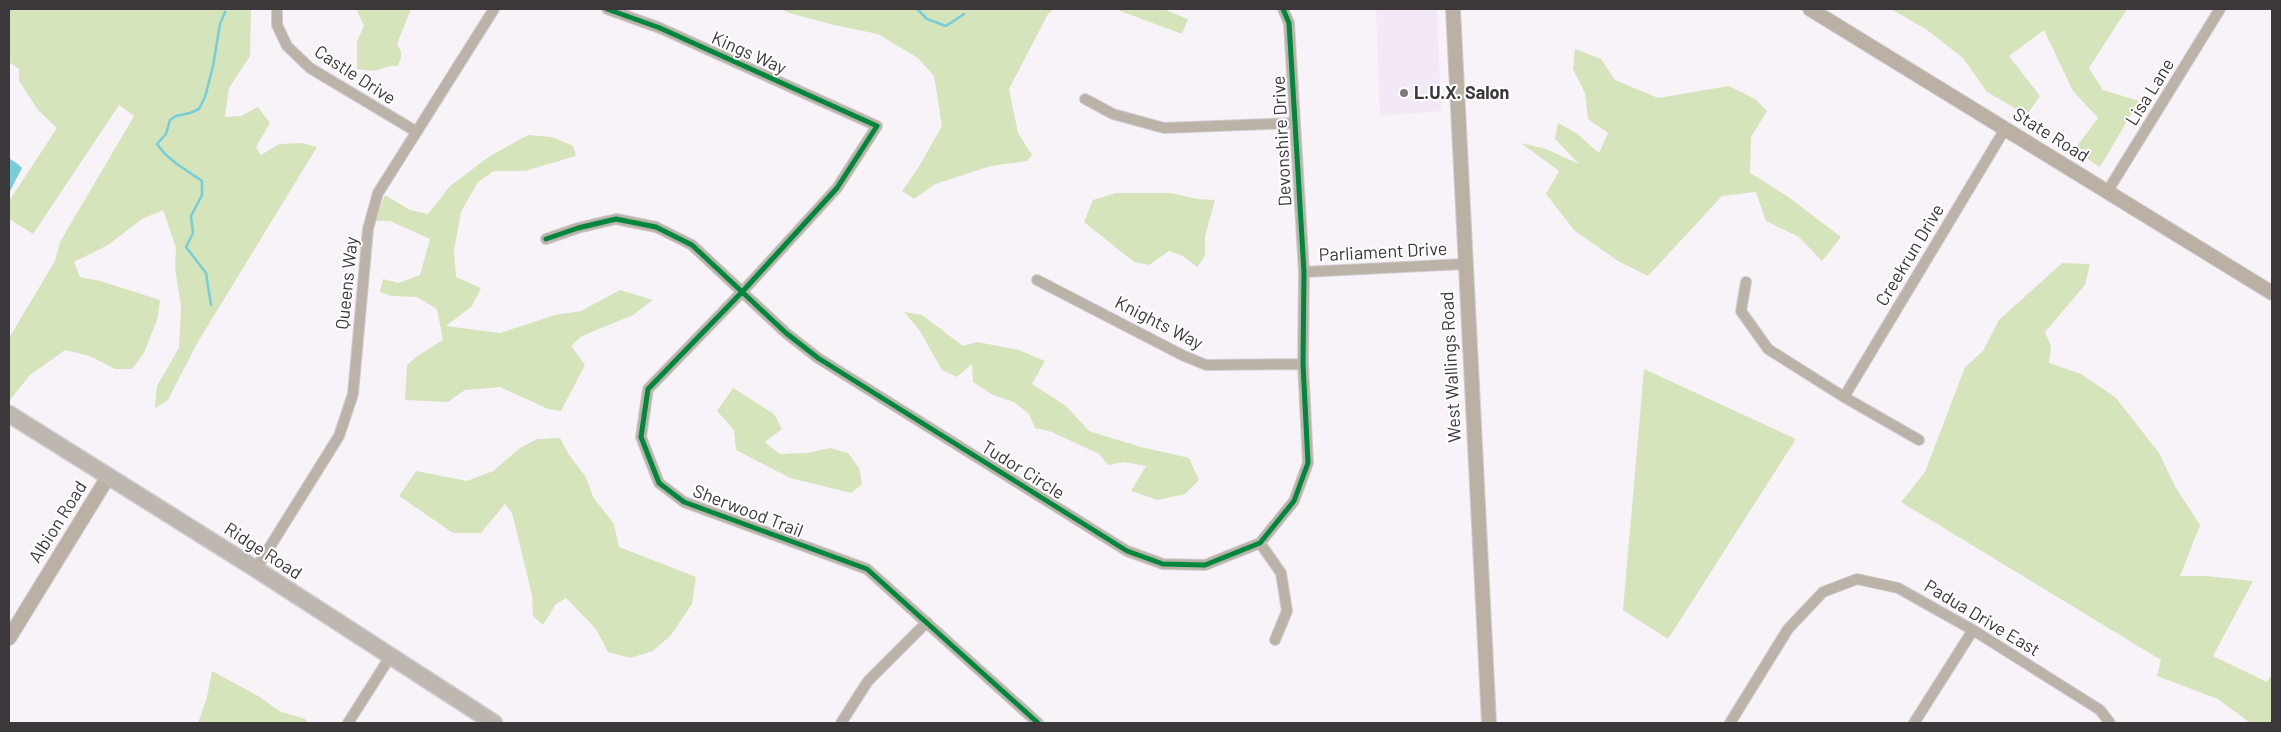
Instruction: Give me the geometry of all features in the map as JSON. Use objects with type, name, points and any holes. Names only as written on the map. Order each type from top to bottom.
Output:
[{"type":"main road","name":"Ridge Road","points":[[9,414],[256,569],[494,723]]},
{"type":"street","name":"Castle Drive","points":[[277,9],[277,25],[287,46],[310,68],[417,132]]},
{"type":"street","name":"Queens Way","points":[[256,569],[339,436],[352,394],[368,229],[378,193],[494,9]]},
{"type":"street","name":"Kings Way","points":[[607,9],[660,28],[877,126]]},
{"type":"street","name":"Devonshire Drive","points":[[1283,9],[1289,23],[1304,272]]},
{"type":"street","name":"West Wallings Road","points":[[1453,9],[1464,264],[1489,723]]},
{"type":"street","name":"State Road","points":[[1810,9],[2272,293]]},
{"type":"street","name":"Lisa Lane","points":[[2107,192],[2220,9]]},
{"type":"street","points":[[1085,99],[1114,114],[1164,128],[1295,123]]},
{"type":"street","name":"Sherwood Trail","points":[[877,126],[837,188],[648,389],[641,438],[659,483],[684,502],[867,570],[1038,723]]},
{"type":"street","name":"Creekrun Drive","points":[[1844,397],[2005,129]]},
{"type":"street","name":"Tudor Circle","points":[[546,239],[578,228],[616,219],[656,227],[692,244],[786,333],[818,358],[1127,551],[1163,564],[1205,565],[1260,543],[1294,501],[1308,463],[1303,364],[1304,272]]},
{"type":"street","name":"Parliament Drive","points":[[1304,272],[1464,264]]},
{"type":"street","name":"Knights Way","points":[[1038,280],[1182,355],[1206,365],[1303,364]]},
{"type":"street","points":[[1746,282],[1741,312],[1768,349],[1844,397],[1919,440]]},
{"type":"street","name":"Albion Road","points":[[9,638],[108,477]]},
{"type":"street","points":[[1260,543],[1281,573],[1287,611],[1275,640]]},
{"type":"street","name":"Padua Drive East","points":[[1730,723],[1788,629],[1823,592],[1857,579],[1898,588],[1973,630],[2100,710],[2110,723]]},
{"type":"street","points":[[841,723],[868,681],[927,622]]},
{"type":"street","points":[[1914,723],[1973,630]]},
{"type":"street","points":[[348,723],[390,657]]},
{"type":"shaded area","points":[[1376,9],[1437,9],[1441,111],[1380,116]]},
{"type":"green space","points":[[9,9],[251,9],[250,56],[229,88],[225,117],[241,116],[258,107],[270,123],[256,147],[261,155],[279,144],[302,143],[317,147],[196,345],[168,400],[155,408],[157,386],[179,348],[181,306],[175,268],[176,248],[163,210],[142,219],[108,245],[74,262],[80,277],[100,281],[160,300],[157,320],[144,353],[132,369],[115,369],[90,356],[65,350],[30,375],[9,401],[9,338],[55,261],[60,242],[134,116],[119,105],[33,234],[9,219],[9,201],[57,128],[38,110],[19,81],[19,69],[9,62]]},
{"type":"green space","points":[[356,9],[411,9],[397,44],[401,51],[398,66],[390,66],[374,71],[357,69],[357,41],[364,26]]},
{"type":"green space","points":[[782,9],[1054,9],[1048,14],[1009,89],[1018,133],[1032,155],[1027,161],[991,166],[935,184],[914,199],[902,191],[917,170],[942,126],[934,76],[918,58],[878,34],[834,25],[789,13]]},
{"type":"green space","points":[[1115,9],[1163,9],[1188,19],[1182,34]]},
{"type":"green space","points":[[1891,9],[2127,9],[2089,68],[2103,90],[2139,101],[2100,167],[2074,150],[2098,118],[2073,91],[2044,30],[2009,56],[2040,96],[2027,115],[1987,92],[1963,58],[1927,30]]},
{"type":"green space","points":[[1575,49],[1601,59],[1615,80],[1658,98],[1729,86],[1755,99],[1767,111],[1751,137],[1750,173],[1787,196],[1841,237],[1822,261],[1799,237],[1766,221],[1756,192],[1722,196],[1648,276],[1618,261],[1574,230],[1546,194],[1559,171],[1521,143],[1546,149],[1579,164],[1555,139],[1558,123],[1576,133],[1599,153],[1608,133],[1588,119],[1585,93],[1573,69]]},
{"type":"green space","points":[[528,135],[552,137],[573,146],[576,156],[525,171],[494,171],[478,182],[461,212],[454,250],[456,277],[481,288],[472,306],[446,326],[500,333],[555,315],[581,311],[620,290],[653,300],[633,315],[582,336],[571,346],[585,365],[561,411],[548,409],[500,387],[465,390],[448,402],[405,400],[407,365],[443,340],[437,309],[417,297],[392,296],[380,292],[383,279],[398,283],[420,275],[430,239],[390,221],[375,221],[385,195],[410,210],[428,214],[450,186],[490,156]]},
{"type":"green space","points":[[1116,193],[1171,193],[1197,199],[1215,200],[1205,236],[1205,256],[1197,267],[1183,256],[1169,251],[1149,265],[1134,262],[1084,222],[1093,200]]},
{"type":"green space","points":[[2062,263],[2090,264],[2085,285],[2045,332],[2051,346],[2049,363],[2081,374],[2116,398],[2159,453],[2176,488],[2200,525],[2180,576],[2206,576],[2253,581],[2213,656],[2267,682],[2272,674],[2272,723],[2250,723],[2218,699],[2157,676],[2161,660],[1901,502],[1925,472],[1965,367],[1983,351],[1999,320]]},
{"type":"green space","points":[[904,312],[922,315],[963,346],[977,342],[1019,350],[1045,361],[1032,384],[1066,406],[1089,431],[1141,447],[1189,458],[1199,480],[1185,494],[1157,500],[1131,491],[1146,466],[1124,462],[1108,465],[1099,454],[1052,432],[1035,428],[1029,414],[1014,402],[993,395],[973,382],[972,364],[957,377],[942,370],[920,331]]},
{"type":"green space","points":[[1644,369],[1796,439],[1668,639],[1623,610]]},
{"type":"green space","points":[[733,388],[774,414],[782,429],[765,442],[780,454],[807,453],[830,448],[848,453],[859,468],[862,484],[851,493],[790,478],[736,450],[734,430],[717,411]]},
{"type":"green space","points":[[560,438],[569,455],[586,477],[593,497],[614,524],[619,547],[696,577],[692,604],[671,635],[653,651],[630,658],[608,652],[596,629],[566,598],[556,604],[543,625],[533,616],[532,595],[512,513],[505,504],[481,533],[453,533],[399,496],[416,471],[467,481],[493,471],[520,448],[537,439]]},
{"type":"green space","points":[[212,671],[258,696],[281,712],[305,719],[309,723],[198,723],[207,697]]},
{"type":"water","points":[[10,159],[22,168],[9,193]]},
{"type":"waterway","points":[[917,9],[927,19],[946,26],[964,14]]},
{"type":"waterway","points":[[211,305],[206,273],[186,247],[193,233],[191,216],[202,195],[202,181],[177,164],[157,144],[166,134],[170,120],[176,116],[199,109],[205,97],[213,66],[220,24],[225,12]]},
{"type":"cycle path","points":[[607,9],[660,28],[877,126],[837,188],[743,291],[648,389],[641,437],[659,483],[684,502],[867,569],[1038,723]]},
{"type":"cycle path","points":[[546,239],[578,228],[616,219],[656,227],[692,245],[786,333],[818,358],[1127,551],[1163,564],[1205,565],[1260,543],[1294,501],[1308,463],[1303,364],[1304,272],[1289,23],[1283,9]]},
{"type":"place","name":"L.U.X. Salon","points":[[1404,93]]}]
